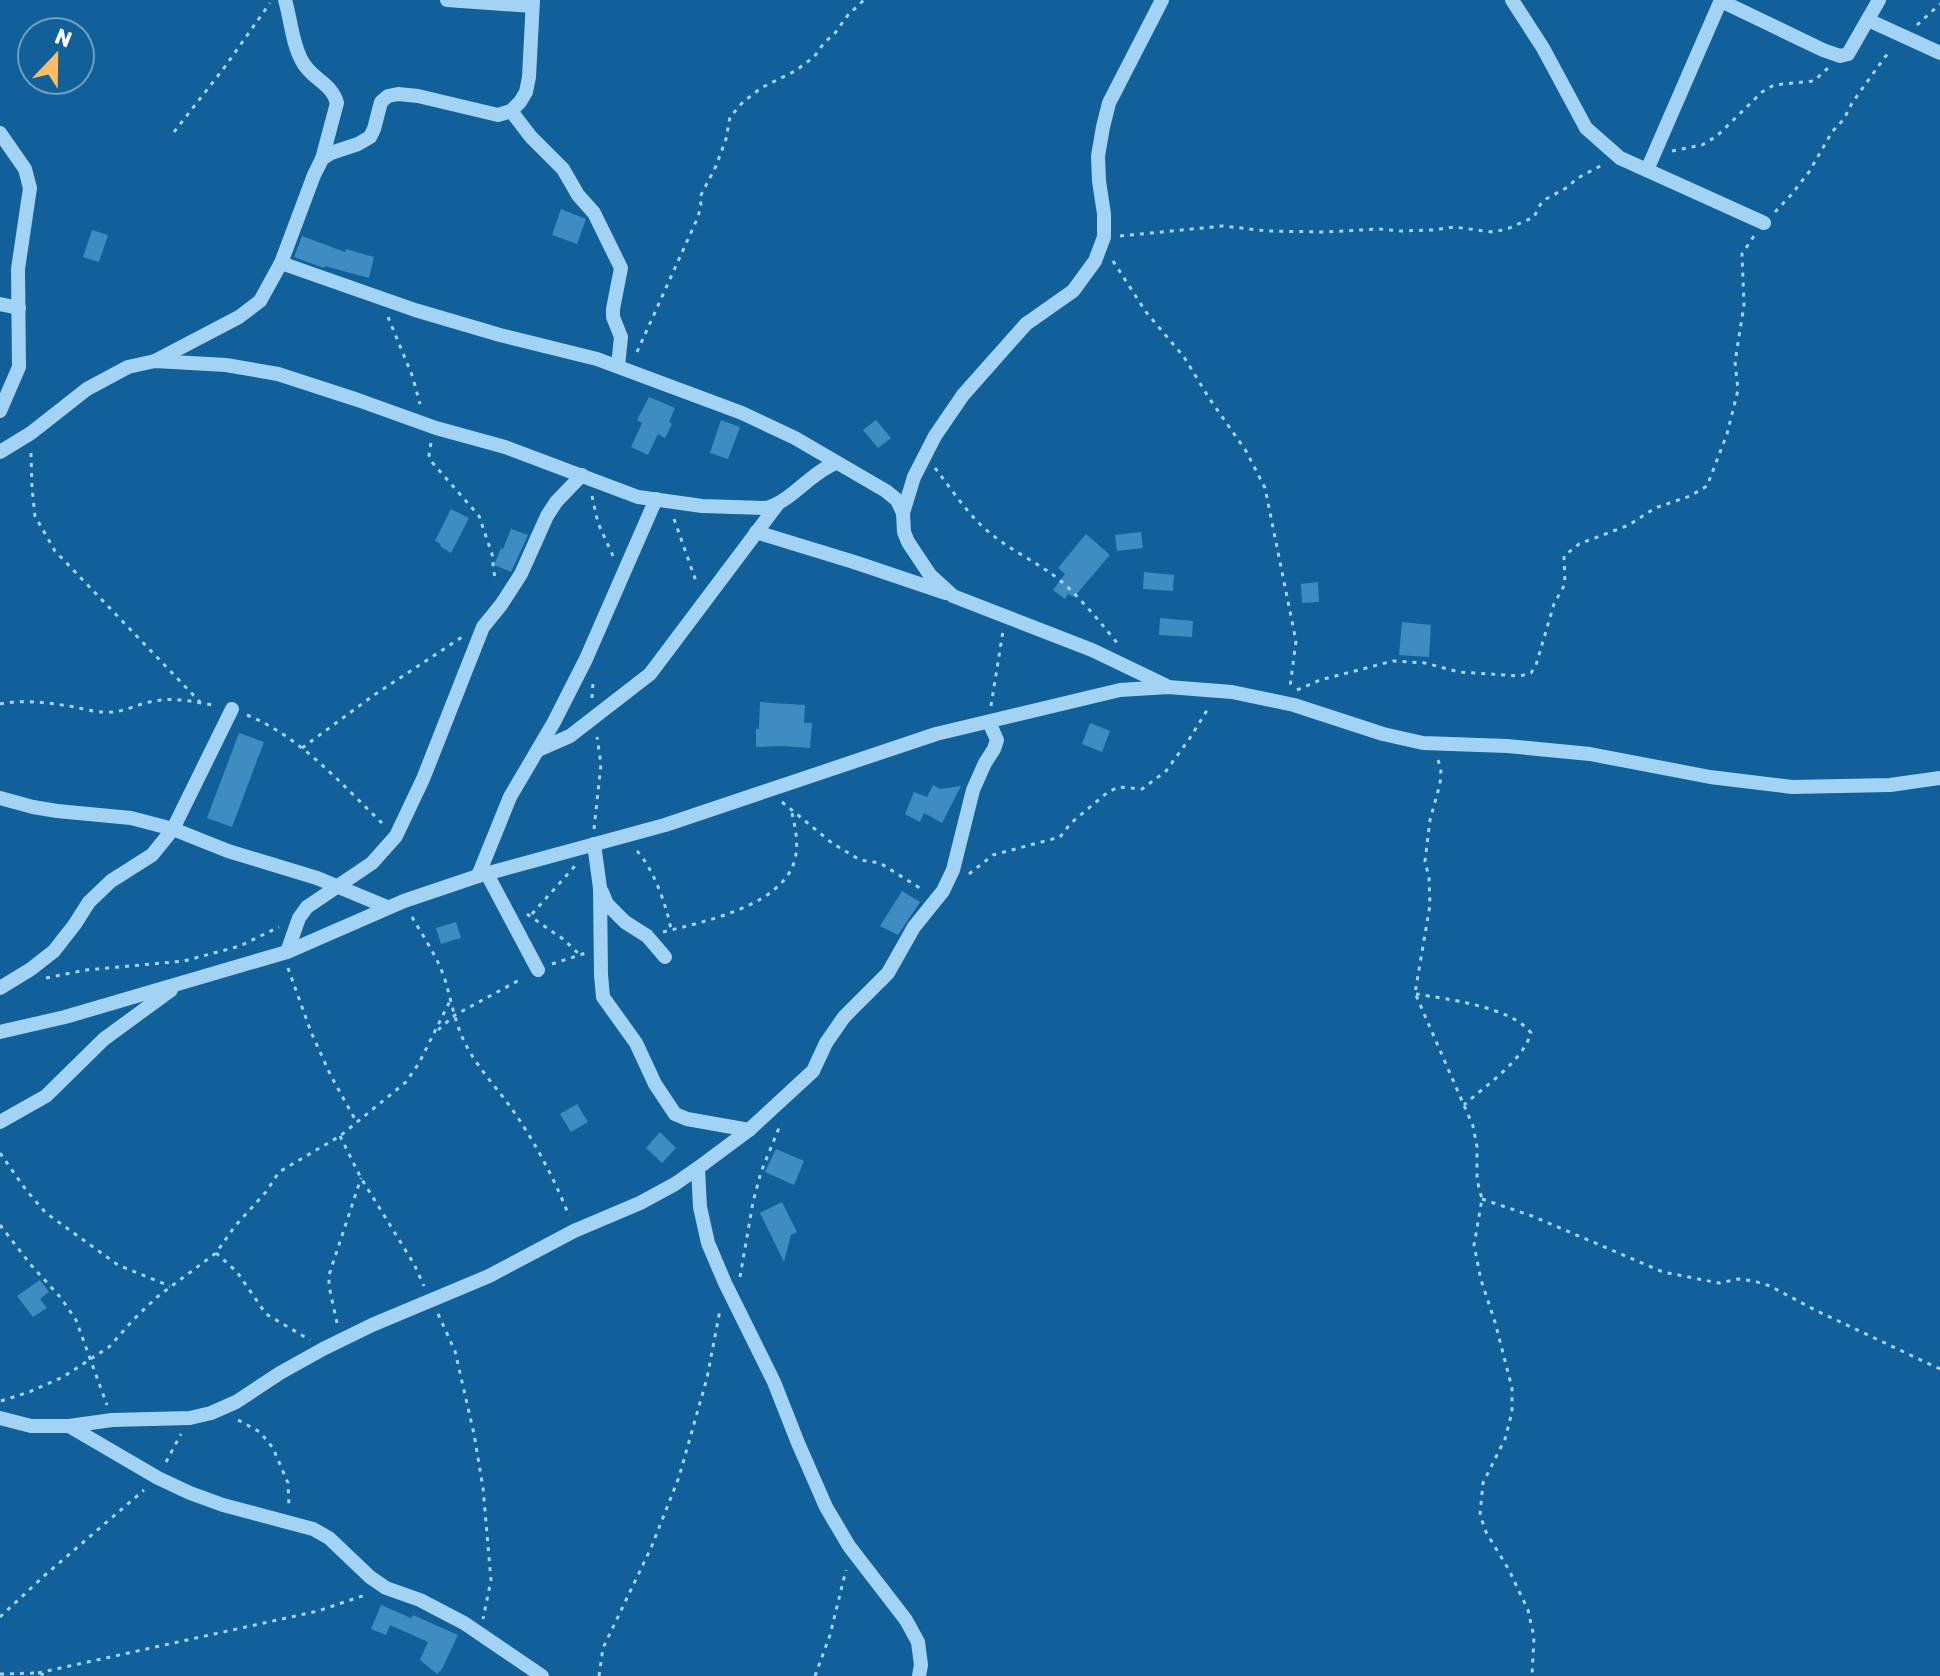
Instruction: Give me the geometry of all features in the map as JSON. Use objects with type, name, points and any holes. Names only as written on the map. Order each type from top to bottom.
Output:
[{"type":"street","points":[[0,452],[31,433],[87,389],[128,367],[155,361],[239,317],[260,301],[281,263],[322,159],[337,103],[335,94],[304,65],[285,0]]},
{"type":"street","points":[[322,159],[370,137],[381,102],[388,96],[418,96],[498,115],[511,111],[520,102],[529,77],[533,3],[447,0]]},
{"type":"street","points":[[953,596],[930,575],[904,532],[903,513],[914,477],[935,436],[988,365],[1026,324],[1073,291],[1090,269],[1104,241],[1098,156],[1103,127],[1113,94],[1162,0]]},
{"type":"street","points":[[1512,0],[1543,48],[1586,128],[1620,158],[1650,164],[1764,223]]},
{"type":"street","points":[[1704,0],[1840,56],[1848,54],[1879,0]]},
{"type":"street","points":[[1650,164],[1719,5]]},
{"type":"street","points":[[1868,20],[1940,53]]},
{"type":"street","points":[[511,111],[531,137],[563,169],[578,195],[594,213],[621,268],[613,317],[621,337],[623,368]]},
{"type":"street","points":[[0,133],[25,169],[30,188],[18,269],[19,367],[0,411]]},
{"type":"street","points":[[281,263],[500,335],[597,359],[742,413],[795,438],[893,495],[903,513]]},
{"type":"street","points":[[0,304],[19,308]]},
{"type":"street","points":[[155,361],[226,365],[278,374],[432,427],[505,447],[638,497],[702,506],[757,509],[777,505]]},
{"type":"street","points":[[537,750],[570,736],[650,674],[777,505],[819,471],[836,463]]},
{"type":"street","points":[[285,952],[307,907],[372,863],[396,836],[423,779],[483,627],[521,574],[556,502],[585,477]]},
{"type":"street","points":[[483,875],[510,797],[554,722],[661,500]]},
{"type":"street","points":[[756,532],[953,596],[1092,650],[1168,687]]},
{"type":"street","points":[[0,1032],[65,1017],[285,952],[404,901],[483,875],[665,825],[936,734],[1120,690],[1168,687],[1219,690],[1294,705],[1383,734],[1423,743],[1507,746],[1590,754],[1710,777],[1792,787],[1890,785],[1940,778]]},
{"type":"street","points":[[0,988],[54,951],[89,902],[111,881],[152,855],[173,829],[232,709]]},
{"type":"street","points":[[0,1418],[31,1426],[69,1426],[112,1420],[190,1418],[211,1413],[236,1402],[329,1346],[489,1276],[574,1231],[640,1203],[698,1168],[749,1130],[813,1071],[836,1027],[888,973],[914,927],[938,899],[953,870],[973,790],[997,740],[989,722]]},
{"type":"street","points":[[0,798],[57,811],[131,818],[173,829],[228,851],[317,878],[387,907]]},
{"type":"street","points":[[587,846],[607,904],[625,922],[647,936],[665,957]]},
{"type":"street","points":[[483,875],[502,902],[538,970]]},
{"type":"street","points":[[600,888],[603,997],[636,1043],[666,1104],[675,1114],[687,1119],[749,1130]]},
{"type":"street","points":[[0,1122],[46,1096],[104,1039],[181,983]]},
{"type":"street","points":[[698,1168],[700,1207],[708,1243],[725,1283],[774,1382],[826,1507],[849,1546],[906,1620],[918,1642],[919,1676]]},
{"type":"street","points":[[69,1426],[190,1493],[313,1529],[329,1538],[386,1588],[420,1600],[464,1623],[542,1676]]},
{"type":"path","points":[[174,132],[272,0]]},
{"type":"path","points":[[623,368],[698,217],[700,197],[716,166],[730,117],[761,88],[795,71],[814,57],[864,0]]},
{"type":"path","points":[[1620,158],[1576,179],[1546,199],[1534,217],[1493,232],[1454,227],[1325,232],[1267,231],[1223,226],[1104,241],[1146,312],[1184,357],[1246,451],[1265,488],[1296,641],[1290,693],[1320,680],[1393,661],[1425,663],[1459,672],[1520,676],[1531,673],[1554,604],[1565,584],[1564,556],[1579,544],[1629,525],[1655,508],[1690,496],[1707,486],[1727,434],[1738,390],[1735,362],[1744,305],[1742,254],[1764,223],[1799,186],[1885,57],[1940,4]]},
{"type":"path","points":[[1650,164],[1672,151],[1702,145],[1717,136],[1762,92],[1774,85],[1814,81],[1840,56]]},
{"type":"path","points":[[381,298],[432,427],[431,461],[479,516],[493,557],[501,605]]},
{"type":"path","points":[[31,433],[35,516],[55,551],[200,703]]},
{"type":"path","points":[[926,455],[984,528],[1052,573],[1119,645]]},
{"type":"path","points":[[585,477],[598,523],[622,578]]},
{"type":"path","points":[[661,500],[704,603]]},
{"type":"path","points":[[989,722],[1005,618]]},
{"type":"path","points":[[302,748],[449,644],[483,627]]},
{"type":"path","points":[[968,875],[993,855],[1060,837],[1071,823],[1108,792],[1119,787],[1142,789],[1166,771],[1219,690]]},
{"type":"path","points":[[531,916],[572,870],[587,846],[598,797],[601,764],[594,717]]},
{"type":"path","points":[[1423,743],[1438,759],[1441,769],[1425,861],[1430,905],[1415,993],[1473,1126],[1477,1147],[1477,1180],[1482,1199],[1474,1245],[1512,1388],[1512,1412],[1505,1439],[1483,1483],[1480,1515],[1528,1610],[1534,1637],[1532,1676]]},
{"type":"path","points":[[767,790],[832,843],[860,860],[880,863],[938,899]]},
{"type":"path","points":[[647,936],[722,916],[767,896],[787,876],[795,861],[798,839],[791,809]]},
{"type":"path","points":[[623,836],[643,858],[669,916],[671,930]]},
{"type":"path","points":[[404,901],[445,982],[465,1044],[517,1116],[539,1153],[560,1193],[574,1231]]},
{"type":"path","points":[[502,902],[531,916],[579,954]]},
{"type":"path","points":[[44,978],[86,970],[184,961],[240,946],[299,918]]},
{"type":"path","points":[[285,952],[311,1032],[357,1123]]},
{"type":"path","points":[[1415,993],[1467,1002],[1505,1015],[1531,1033],[1517,1059],[1464,1105]]},
{"type":"path","points":[[0,1401],[63,1377],[109,1347],[134,1319],[216,1253],[279,1172],[340,1136],[406,1082],[436,1032],[450,1001]]},
{"type":"path","points":[[735,1303],[753,1202],[761,1172],[782,1121]]},
{"type":"path","points":[[340,1136],[361,1178],[414,1264],[455,1351],[483,1488],[491,1580],[480,1633]]},
{"type":"path","points":[[0,1153],[46,1213],[118,1265],[172,1286]]},
{"type":"path","points":[[216,1253],[237,1272],[266,1314],[329,1346],[338,1319],[329,1275],[361,1178]]},
{"type":"path","points":[[1482,1199],[1532,1216],[1663,1272],[1719,1283],[1738,1279],[1770,1286],[1940,1369]]},
{"type":"path","points":[[0,1225],[76,1320],[112,1420]]},
{"type":"path","points":[[599,1676],[603,1648],[651,1548],[679,1477],[707,1378],[720,1310]]},
{"type":"path","points":[[211,1413],[245,1423],[260,1432],[273,1448],[288,1483],[290,1522]]},
{"type":"path","points":[[0,1617],[158,1478],[190,1418]]},
{"type":"path","points":[[815,1676],[845,1582],[849,1546]]},
{"type":"path","points":[[0,1674],[38,1673],[318,1611],[386,1588]]},
{"type":"path","points":[[38,1673],[48,1676]]},
{"type":"building","points":[[561,209],[586,219],[577,244],[552,235]]},
{"type":"building","points":[[92,230],[108,235],[99,262],[83,257]]},
{"type":"building","points":[[302,236],[345,252],[346,249],[374,257],[369,278],[324,268],[294,257]]},
{"type":"building","points":[[649,397],[675,408],[665,438],[658,434],[648,455],[631,447],[642,423],[637,420]]},
{"type":"building","points":[[721,420],[740,427],[728,459],[710,453]]},
{"type":"building","points":[[876,420],[891,438],[878,448],[863,430]]},
{"type":"building","points":[[451,509],[469,518],[451,553],[435,541]]},
{"type":"building","points":[[511,529],[528,535],[511,572],[494,565]]},
{"type":"building","points":[[1141,532],[1143,548],[1117,551],[1115,535]]},
{"type":"building","points":[[1086,534],[1110,555],[1074,597],[1068,594],[1065,599],[1053,590],[1065,574],[1058,568]]},
{"type":"building","points":[[1144,572],[1174,575],[1173,591],[1143,589]]},
{"type":"building","points":[[1318,582],[1319,602],[1302,603],[1301,584]]},
{"type":"building","points":[[1160,618],[1193,621],[1192,637],[1159,635]]},
{"type":"building","points":[[1402,622],[1431,625],[1429,657],[1399,655]]},
{"type":"building","points":[[760,702],[805,705],[804,723],[812,723],[810,748],[756,747]]},
{"type":"building","points":[[1090,723],[1110,731],[1102,752],[1082,744]]},
{"type":"building","points":[[239,733],[264,742],[232,827],[207,818]]},
{"type":"building","points":[[933,785],[940,789],[961,786],[942,823],[924,813],[920,822],[905,814],[914,792],[927,797]]},
{"type":"building","points":[[902,891],[920,902],[898,935],[880,926]]},
{"type":"building","points":[[456,922],[461,938],[441,944],[436,928]]},
{"type":"building","points":[[577,1104],[588,1122],[571,1132],[560,1114]]},
{"type":"building","points":[[660,1132],[676,1148],[662,1163],[646,1148]]},
{"type":"building","points":[[776,1149],[804,1161],[794,1185],[765,1172]]},
{"type":"building","points":[[782,1202],[797,1232],[791,1235],[784,1262],[760,1213]]},
{"type":"building","points":[[40,1280],[49,1292],[40,1299],[47,1308],[33,1317],[17,1296]]},
{"type":"building","points":[[381,1605],[458,1635],[437,1674],[420,1660],[428,1642],[390,1625],[386,1635],[371,1629]]}]
